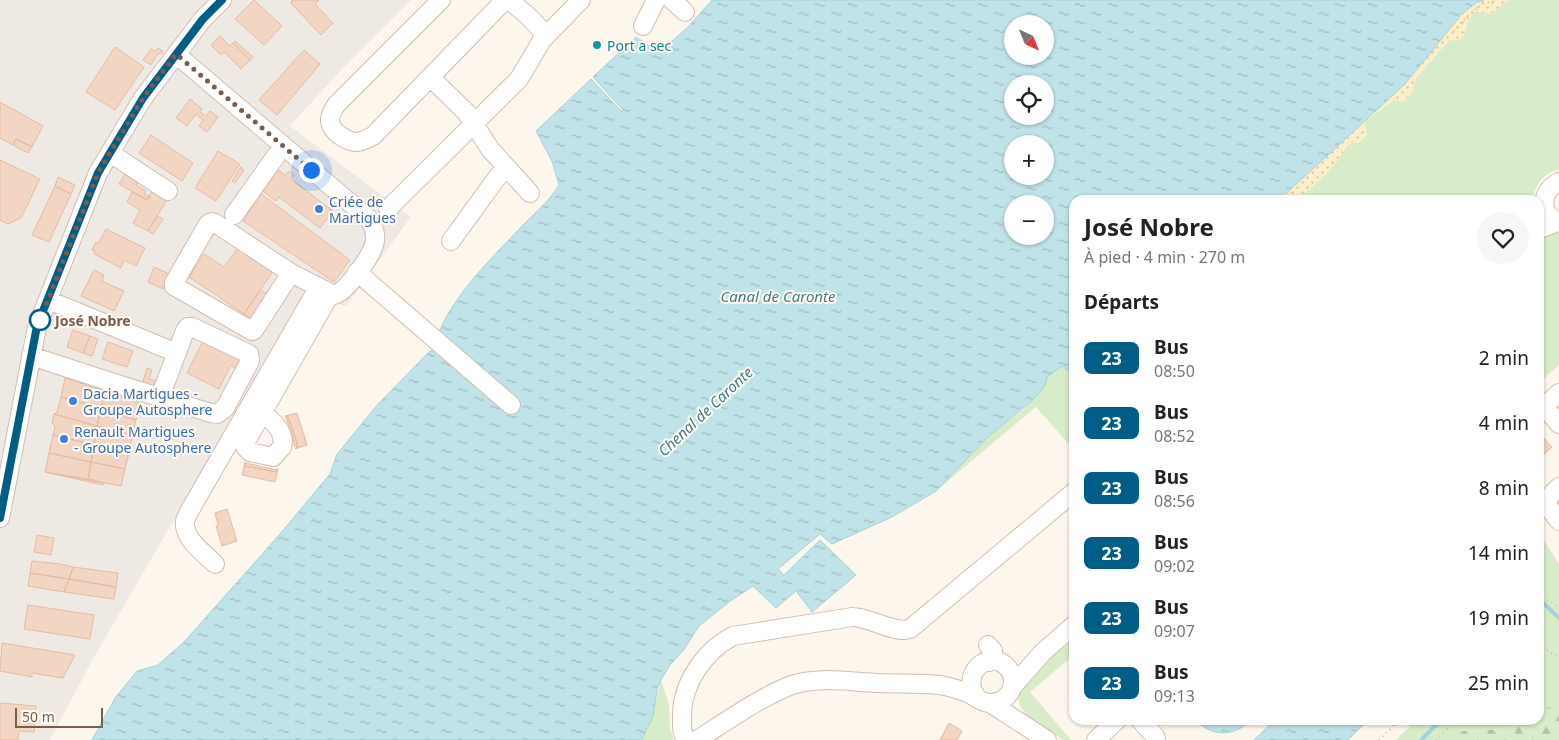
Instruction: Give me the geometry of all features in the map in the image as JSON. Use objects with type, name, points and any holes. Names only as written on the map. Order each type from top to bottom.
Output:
[{"type":"street","points":[[0,518],[37,326],[98,173],[143,98],[203,19],[222,0]]},
{"type":"street","points":[[441,0],[336,106],[331,114],[330,121],[341,137],[350,141],[360,142],[373,136],[507,0],[529,16],[546,35]]},
{"type":"street","points":[[388,209],[518,79],[546,35],[581,0]]},
{"type":"street","points":[[643,26],[656,0]]},
{"type":"street","points":[[176,54],[368,219],[373,226],[375,242],[372,251],[343,291],[334,295],[311,284],[212,222],[208,224],[174,286],[252,331],[311,284]]},
{"type":"street","points":[[430,77],[466,112],[485,143],[530,193]]},
{"type":"street","points":[[234,215],[283,146]]},
{"type":"street","points":[[110,153],[168,191]]},
{"type":"street","points":[[451,241],[506,167]]},
{"type":"street","points":[[1544,200],[1548,190],[1559,182]]},
{"type":"street","points":[[1544,211],[1559,222]]},
{"type":"street","points":[[1544,227],[1559,222]]},
{"type":"street","points":[[357,272],[511,404]]},
{"type":"street","points":[[262,414],[311,284]]},
{"type":"street","points":[[215,564],[192,541],[186,531],[185,521],[311,284]]},
{"type":"street","points":[[48,300],[177,353]]},
{"type":"street","points":[[32,356],[160,398],[217,414],[225,408],[250,361],[249,354],[192,327],[188,328],[185,331],[160,398]]},
{"type":"street","points":[[1544,406],[1559,393]]},
{"type":"street","points":[[1544,411],[1559,424]]},
{"type":"street","points":[[1544,500],[1559,487]]},
{"type":"street","points":[[686,740],[682,732],[682,708],[685,693],[707,656],[728,639],[733,636],[852,617],[861,617],[901,630],[910,629],[1069,496]]},
{"type":"street","points":[[1544,502],[1559,521]]},
{"type":"street","points":[[696,740],[760,702],[794,685],[808,682],[940,685],[963,691],[984,701],[1000,702],[1007,698],[1012,689],[1042,653],[1069,629]]},
{"type":"street","points":[[1042,653],[1026,660],[994,657],[978,666],[973,674],[971,685],[974,693],[984,701],[1047,740]]},
{"type":"street","points":[[994,657],[1012,674],[1011,703],[1013,710],[1024,725]]},
{"type":"street","points":[[940,685],[973,674]]},
{"type":"street","points":[[1096,740],[1112,725]]},
{"type":"street","points":[[1144,725],[1156,740]]},
{"type":"path","points":[[1454,31],[1474,9],[1494,0]]},
{"type":"path","points":[[1544,598],[1559,608]]},
{"type":"path","points":[[1544,648],[1559,658]]},
{"type":"path","points":[[1379,740],[1395,725]]},
{"type":"path","points":[[1436,740],[1451,725]]},
{"type":"shaded area","points":[[0,0],[411,0],[341,70],[290,126],[411,217],[346,306],[304,296],[93,659],[50,740],[0,740]]},
{"type":"green space","points":[[1509,0],[1559,0],[1559,170],[1544,176],[1534,195],[1302,195],[1328,172],[1352,142],[1358,143],[1365,121],[1394,100],[1412,93],[1416,78],[1449,40],[1464,35],[1468,20],[1476,11],[1491,13]]},
{"type":"green space","points":[[1559,231],[1559,365],[1544,378],[1544,235]]},
{"type":"green space","points":[[1062,366],[1069,371],[1069,444],[1036,407],[936,491],[988,437],[1031,403],[1043,387],[1047,377]]},
{"type":"green space","points":[[1544,541],[1559,564],[1559,705],[1553,705],[1544,710]]},
{"type":"green space","points":[[1069,643],[1069,659],[1030,692],[1071,740],[1063,740],[1030,720],[1021,708],[1018,699],[1020,689],[1043,664]]},
{"type":"green space","points":[[661,680],[669,705],[670,729],[674,740],[642,740],[647,732]]},
{"type":"green space","points":[[1553,705],[1559,705],[1559,740],[1450,740],[1463,731],[1501,729],[1510,725],[1544,725],[1544,710]]},
{"type":"green space","points":[[1411,725],[1511,725],[1502,729],[1463,731],[1450,740],[1396,740]]},
{"type":"sand","points":[[1484,0],[1509,0],[1491,14],[1476,11],[1468,20],[1464,35],[1459,41],[1449,40],[1416,78],[1412,93],[1403,102],[1393,100],[1369,117],[1405,84],[1462,14],[1476,3]]},
{"type":"sand","points":[[1365,121],[1367,136],[1358,143],[1352,142],[1318,182],[1302,195],[1284,195]]},
{"type":"water","name":"Canal de Caronte","points":[[712,0],[1484,0],[1476,3],[1462,14],[1405,84],[1284,195],[1069,195],[1069,371],[1062,366],[1047,377],[1045,386],[1032,401],[989,436],[936,491],[892,517],[832,544],[820,534],[778,569],[784,575],[820,540],[856,575],[812,612],[796,591],[776,608],[753,586],[699,626],[661,680],[657,689],[653,716],[642,740],[92,740],[115,698],[137,671],[158,665],[184,642],[280,534],[330,474],[337,454],[379,403],[430,351],[437,350],[510,416],[518,407],[439,332],[466,288],[559,185],[552,161],[536,131],[591,79],[622,112],[623,110],[593,77],[636,37],[651,47],[670,43],[688,27]]},
{"type":"water","points":[[1246,725],[1238,730],[1223,733],[1209,730],[1202,726]]},
{"type":"water","points":[[1270,725],[1363,725],[1348,740],[1254,740]]},
{"type":"building","points":[[254,0],[282,26],[264,45],[235,19]]},
{"type":"building","points":[[292,0],[319,0],[315,4],[333,23],[321,35],[291,3]]},
{"type":"building","points":[[220,36],[230,46],[233,43],[250,60],[241,69],[224,52],[221,55],[211,45]]},
{"type":"building","points":[[235,41],[253,57],[250,60],[233,43]]},
{"type":"building","points":[[115,47],[144,67],[115,110],[86,92]]},
{"type":"building","points":[[158,48],[163,51],[161,54],[158,53],[151,65],[143,60],[151,49],[155,51]]},
{"type":"building","points":[[304,50],[320,64],[277,115],[259,100]]},
{"type":"building","points":[[190,99],[202,109],[200,112],[206,116],[210,111],[218,117],[207,132],[199,126],[203,120],[196,114],[187,126],[176,118]]},
{"type":"building","points":[[0,102],[43,126],[32,147],[16,139],[13,145],[0,138]]},
{"type":"building","points":[[151,135],[193,163],[182,181],[139,153]]},
{"type":"building","points":[[16,139],[32,147],[28,153],[13,145]]},
{"type":"building","points":[[218,151],[240,164],[216,201],[195,188]]},
{"type":"building","points":[[0,160],[40,179],[21,218],[8,224],[0,220]]},
{"type":"building","points":[[241,167],[244,170],[235,183],[232,181]]},
{"type":"building","points":[[278,170],[285,175],[289,171],[294,175],[291,179],[333,211],[320,228],[279,197],[276,201],[263,191]]},
{"type":"building","points":[[125,174],[138,182],[136,185],[146,191],[144,194],[150,197],[147,200],[119,184]]},
{"type":"building","points":[[58,177],[75,185],[71,194],[55,186]]},
{"type":"building","points":[[55,186],[71,194],[49,242],[32,235]]},
{"type":"building","points":[[152,191],[167,200],[148,231],[133,223],[140,210],[127,202],[132,192],[147,200]]},
{"type":"building","points":[[261,194],[350,260],[334,282],[243,221]]},
{"type":"building","points":[[157,216],[163,219],[153,234],[148,231]]},
{"type":"building","points":[[106,229],[145,248],[136,266],[124,260],[121,268],[94,254],[95,251],[92,250],[96,242],[98,244]]},
{"type":"building","points":[[239,246],[274,270],[244,314],[189,277],[204,254],[224,267]]},
{"type":"building","points":[[154,267],[169,274],[163,289],[148,282]]},
{"type":"building","points":[[94,270],[104,275],[102,281],[124,291],[114,311],[81,296]]},
{"type":"building","points":[[260,290],[268,294],[251,318],[244,314]]},
{"type":"building","points":[[73,330],[90,336],[83,353],[67,347]]},
{"type":"building","points":[[90,336],[98,339],[92,356],[83,353]]},
{"type":"building","points":[[203,341],[241,360],[237,369],[231,365],[219,389],[187,373]]},
{"type":"building","points":[[108,342],[133,351],[127,367],[102,359]]},
{"type":"building","points":[[147,368],[152,370],[149,379],[156,381],[153,389],[142,385]]},
{"type":"building","points":[[65,378],[105,391],[101,409],[61,397]]},
{"type":"building","points":[[105,391],[139,403],[136,420],[101,409]]},
{"type":"building","points":[[61,397],[101,409],[97,426],[54,414],[57,412]]},
{"type":"building","points":[[101,409],[136,420],[132,436],[97,426]]},
{"type":"building","points":[[297,413],[307,445],[295,449],[298,446],[288,417],[285,416]]},
{"type":"building","points":[[54,414],[97,426],[94,445],[53,435],[55,426],[52,423]]},
{"type":"building","points":[[286,417],[288,417],[298,446],[295,447]]},
{"type":"building","points":[[97,426],[132,436],[129,453],[94,445]]},
{"type":"building","points":[[53,435],[94,445],[91,462],[49,453]]},
{"type":"building","points":[[1544,438],[1552,447],[1544,454]]},
{"type":"building","points":[[94,445],[129,453],[125,469],[91,462]]},
{"type":"building","points":[[49,453],[91,462],[88,480],[45,472]]},
{"type":"building","points":[[91,462],[125,469],[121,486],[88,480]]},
{"type":"building","points":[[245,462],[245,466],[276,472],[276,469],[278,469],[275,482],[242,475]]},
{"type":"building","points":[[246,463],[276,470],[276,472],[245,466]]},
{"type":"building","points":[[45,472],[93,480],[104,483],[103,485]]},
{"type":"building","points":[[227,509],[237,541],[222,546],[216,526],[218,525],[215,513]]},
{"type":"building","points":[[37,535],[54,538],[51,555],[34,552]]},
{"type":"building","points":[[32,561],[73,567],[69,579],[30,573]]},
{"type":"building","points":[[73,567],[118,573],[116,587],[69,579]]},
{"type":"building","points":[[30,573],[69,579],[64,592],[28,586]]},
{"type":"building","points":[[69,579],[116,587],[114,599],[64,592]]},
{"type":"building","points":[[28,605],[94,615],[90,639],[24,629]]},
{"type":"building","points":[[2,643],[75,655],[63,678],[32,673],[32,677],[0,671]]},
{"type":"building","points":[[0,703],[36,706],[34,732],[19,731],[18,740],[0,740]]},
{"type":"building","points":[[949,723],[962,731],[957,740],[940,740]]},
{"type":"waterway","points":[[1544,604],[1559,618]]},
{"type":"waterway","points":[[1421,740],[1436,725]]},
{"type":"bus line","name":"23","points":[[0,518],[37,326],[98,173],[143,98],[203,19],[222,0]]},
{"type":"place","name":"Port a sec","points":[[597,45]]},
{"type":"place","name":"Criée de Martigues","points":[[319,209]]},
{"type":"place","name":"José Nobre","points":[[40,320]]},
{"type":"place","name":"Dacia Martigues - Groupe Autosphere","points":[[73,401]]},
{"type":"place","name":"Renault Martigues - Groupe Autosphere","points":[[64,439]]},
{"type":"route","points":[[40,320],[98,173],[143,98],[176,54],[311,170]]},
{"type":"water label","name":"Chenal de Caronte","points":[[705,411]]}]
